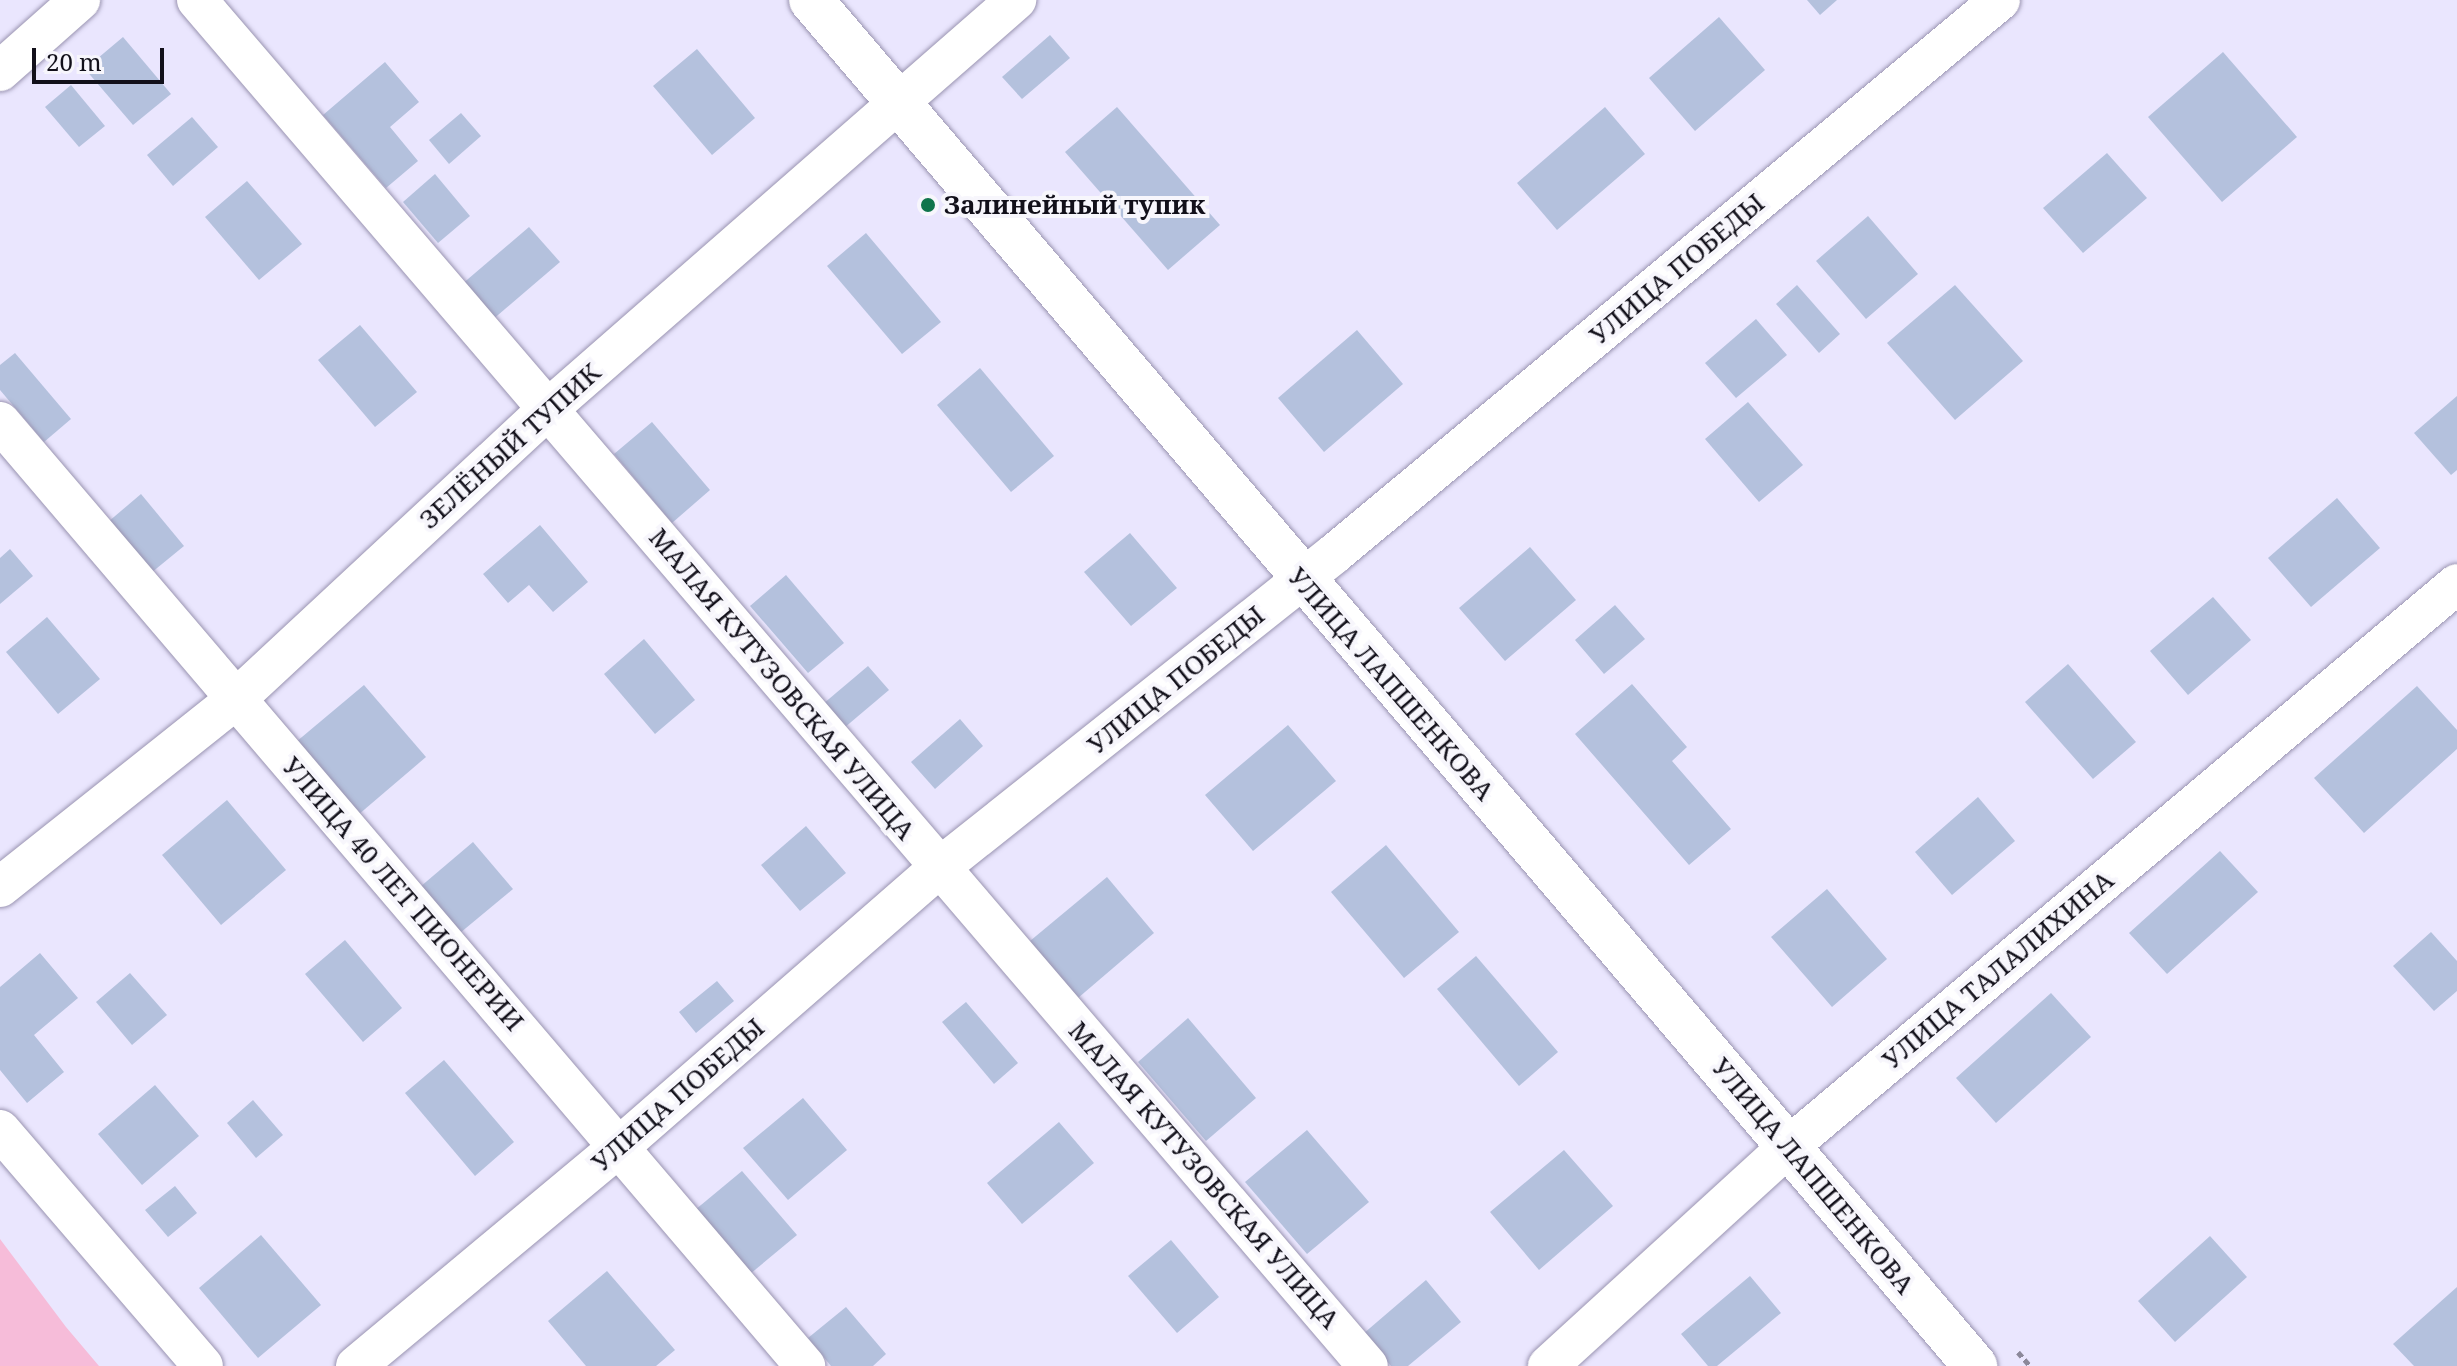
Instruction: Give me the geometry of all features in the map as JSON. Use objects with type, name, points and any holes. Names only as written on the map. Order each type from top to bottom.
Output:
[{"type":"street","points":[[0,71],[80,0]]},
{"type":"street","name":"МАЛАЯ КУТУЗОВСКАЯ УЛИЦА","points":[[197,0],[1368,1366]]},
{"type":"street","name":"УЛИЦА ЛАПШЕНКОВА","points":[[811,0],[1975,1366]]},
{"type":"street","name":"ЗЕЛЁНЫЙ ТУПИК","points":[[0,887],[236,699],[548,409],[896,100],[1016,0]]},
{"type":"street","name":"УЛИЦА ПОБЕДЫ","points":[[356,1366],[619,1147],[939,868],[1302,579],[2000,0]]},
{"type":"street","name":"УЛИЦА 40 ЛЕТ ПИОНЕРИИ","points":[[0,422],[805,1366]]},
{"type":"street","name":"УЛИЦА ТАЛАЛИХИНА","points":[[1548,1366],[1788,1147],[2457,584]]},
{"type":"street","points":[[0,1130],[203,1366]]},
{"type":"shaded area","points":[[0,1239],[66,1327],[99,1366],[0,1366]]},
{"type":"building","points":[[1807,0],[1837,0],[1820,15]]},
{"type":"building","points":[[1719,17],[1765,70],[1695,131],[1649,78]]},
{"type":"building","points":[[1050,35],[1070,58],[1022,99],[1002,77]]},
{"type":"building","points":[[123,37],[171,94],[133,125],[85,69]]},
{"type":"building","points":[[697,49],[755,118],[712,155],[653,86]]},
{"type":"building","points":[[2223,52],[2297,137],[2222,202],[2148,117]]},
{"type":"building","points":[[385,62],[419,102],[390,127],[418,161],[386,188],[323,115]]},
{"type":"building","points":[[71,85],[105,126],[79,147],[45,107]]},
{"type":"building","points":[[1117,107],[1220,225],[1168,270],[1065,152]]},
{"type":"building","points":[[1605,107],[1645,154],[1557,230],[1517,183]]},
{"type":"building","points":[[461,113],[481,136],[449,164],[429,140]]},
{"type":"building","points":[[192,117],[218,147],[173,186],[147,155]]},
{"type":"building","points":[[2107,153],[2147,198],[2083,253],[2043,208]]},
{"type":"building","points":[[435,174],[470,216],[438,243],[403,202]]},
{"type":"building","points":[[247,181],[302,244],[259,280],[205,217]]},
{"type":"building","points":[[1868,216],[1918,274],[1866,319],[1816,261]]},
{"type":"building","points":[[529,227],[560,262],[491,321],[461,285]]},
{"type":"building","points":[[866,233],[941,322],[902,354],[827,266]]},
{"type":"building","points":[[1797,285],[1840,334],[1819,353],[1776,304]]},
{"type":"building","points":[[1955,285],[2023,361],[1955,420],[1887,343]]},
{"type":"building","points":[[1756,319],[1787,355],[1736,398],[1705,363]]},
{"type":"building","points":[[360,325],[417,392],[375,427],[318,360]]},
{"type":"building","points":[[1357,330],[1403,384],[1324,452],[1278,398]]},
{"type":"building","points":[[15,353],[71,419],[44,442],[0,390],[0,365]]},
{"type":"building","points":[[980,368],[1054,456],[1011,492],[937,405]]},
{"type":"building","points":[[2457,396],[2457,470],[2451,475],[2414,433]]},
{"type":"building","points":[[1748,402],[1803,465],[1759,502],[1705,439]]},
{"type":"building","points":[[652,422],[710,490],[672,523],[614,454]]},
{"type":"building","points":[[141,494],[184,546],[151,573],[108,522]]},
{"type":"building","points":[[2337,498],[2380,548],[2311,607],[2268,558]]},
{"type":"building","points":[[540,525],[588,582],[553,612],[529,585],[508,603],[483,574]]},
{"type":"building","points":[[1130,533],[1177,588],[1131,626],[1084,572]]},
{"type":"building","points":[[1530,547],[1576,600],[1505,661],[1459,608]]},
{"type":"building","points":[[10,549],[33,576],[0,604],[0,558]]},
{"type":"building","points":[[786,575],[844,643],[808,673],[750,606]]},
{"type":"building","points":[[2213,597],[2251,640],[2188,695],[2150,651]]},
{"type":"building","points":[[1615,605],[1645,639],[1604,674],[1575,640]]},
{"type":"building","points":[[47,617],[100,679],[58,714],[6,652]]},
{"type":"building","points":[[644,639],[695,700],[655,734],[604,674]]},
{"type":"building","points":[[2068,664],[2136,742],[2093,779],[2025,702]]},
{"type":"building","points":[[868,666],[889,690],[844,728],[823,704]]},
{"type":"building","points":[[1632,684],[1687,747],[1672,761],[1731,829],[1689,865],[1575,734]]},
{"type":"building","points":[[364,685],[426,757],[358,815],[296,742]]},
{"type":"building","points":[[2417,686],[2457,730],[2457,749],[2364,833],[2314,778]]},
{"type":"building","points":[[960,719],[983,746],[935,789],[911,762]]},
{"type":"building","points":[[1288,725],[1336,781],[1253,851],[1205,795]]},
{"type":"building","points":[[1978,797],[2015,841],[1952,895],[1915,852]]},
{"type":"building","points":[[227,800],[286,870],[221,925],[162,855]]},
{"type":"building","points":[[806,826],[846,873],[800,911],[761,865]]},
{"type":"building","points":[[473,842],[513,889],[460,933],[420,887]]},
{"type":"building","points":[[1386,845],[1459,932],[1404,978],[1331,892]]},
{"type":"building","points":[[2220,851],[2258,892],[2167,974],[2129,933]]},
{"type":"building","points":[[1107,877],[1154,933],[1078,998],[1030,941]]},
{"type":"building","points":[[1827,889],[1887,959],[1832,1007],[1771,937]]},
{"type":"building","points":[[2431,932],[2457,961],[2457,991],[2434,1011],[2393,966]]},
{"type":"building","points":[[345,940],[402,1008],[363,1042],[305,974]]},
{"type":"building","points":[[40,953],[78,998],[34,1035],[64,1072],[27,1103],[0,1070],[0,987]]},
{"type":"building","points":[[1476,956],[1558,1052],[1519,1086],[1437,989]]},
{"type":"building","points":[[130,973],[167,1015],[132,1045],[96,1002]]},
{"type":"building","points":[[717,981],[734,1001],[696,1033],[679,1012]]},
{"type":"building","points":[[2051,993],[2091,1037],[1996,1123],[1956,1078]]},
{"type":"building","points":[[966,1002],[1018,1063],[994,1084],[942,1022]]},
{"type":"building","points":[[1188,1018],[1256,1098],[1206,1141],[1138,1062]]},
{"type":"building","points":[[444,1060],[514,1142],[475,1176],[405,1093]]},
{"type":"building","points":[[155,1085],[199,1136],[142,1185],[98,1134]]},
{"type":"building","points":[[803,1098],[847,1150],[788,1200],[743,1148]]},
{"type":"building","points":[[253,1100],[283,1135],[256,1158],[227,1123]]},
{"type":"building","points":[[1059,1122],[1094,1163],[1022,1224],[987,1183]]},
{"type":"building","points":[[1307,1130],[1369,1202],[1307,1254],[1245,1182]]},
{"type":"building","points":[[1564,1150],[1613,1206],[1539,1270],[1490,1212]]},
{"type":"building","points":[[742,1171],[797,1235],[750,1274],[695,1210]]},
{"type":"building","points":[[175,1186],[197,1213],[168,1237],[145,1210]]},
{"type":"building","points":[[261,1235],[321,1305],[258,1358],[199,1288]]},
{"type":"building","points":[[2210,1236],[2247,1277],[2175,1342],[2138,1301]]},
{"type":"building","points":[[1171,1240],[1219,1297],[1177,1333],[1128,1276]]},
{"type":"building","points":[[607,1271],[675,1350],[656,1366],[586,1366],[548,1321]]},
{"type":"building","points":[[1750,1276],[1781,1313],[1717,1366],[1708,1366],[1681,1334]]},
{"type":"building","points":[[1426,1280],[1461,1322],[1408,1366],[1391,1366],[1363,1334]]},
{"type":"building","points":[[2457,1287],[2457,1366],[2414,1366],[2393,1344]]},
{"type":"building","points":[[846,1307],[886,1354],[873,1366],[831,1366],[808,1338]]},
{"type":"place","name":"Залинейный тупик","points":[[928,205]]}]
